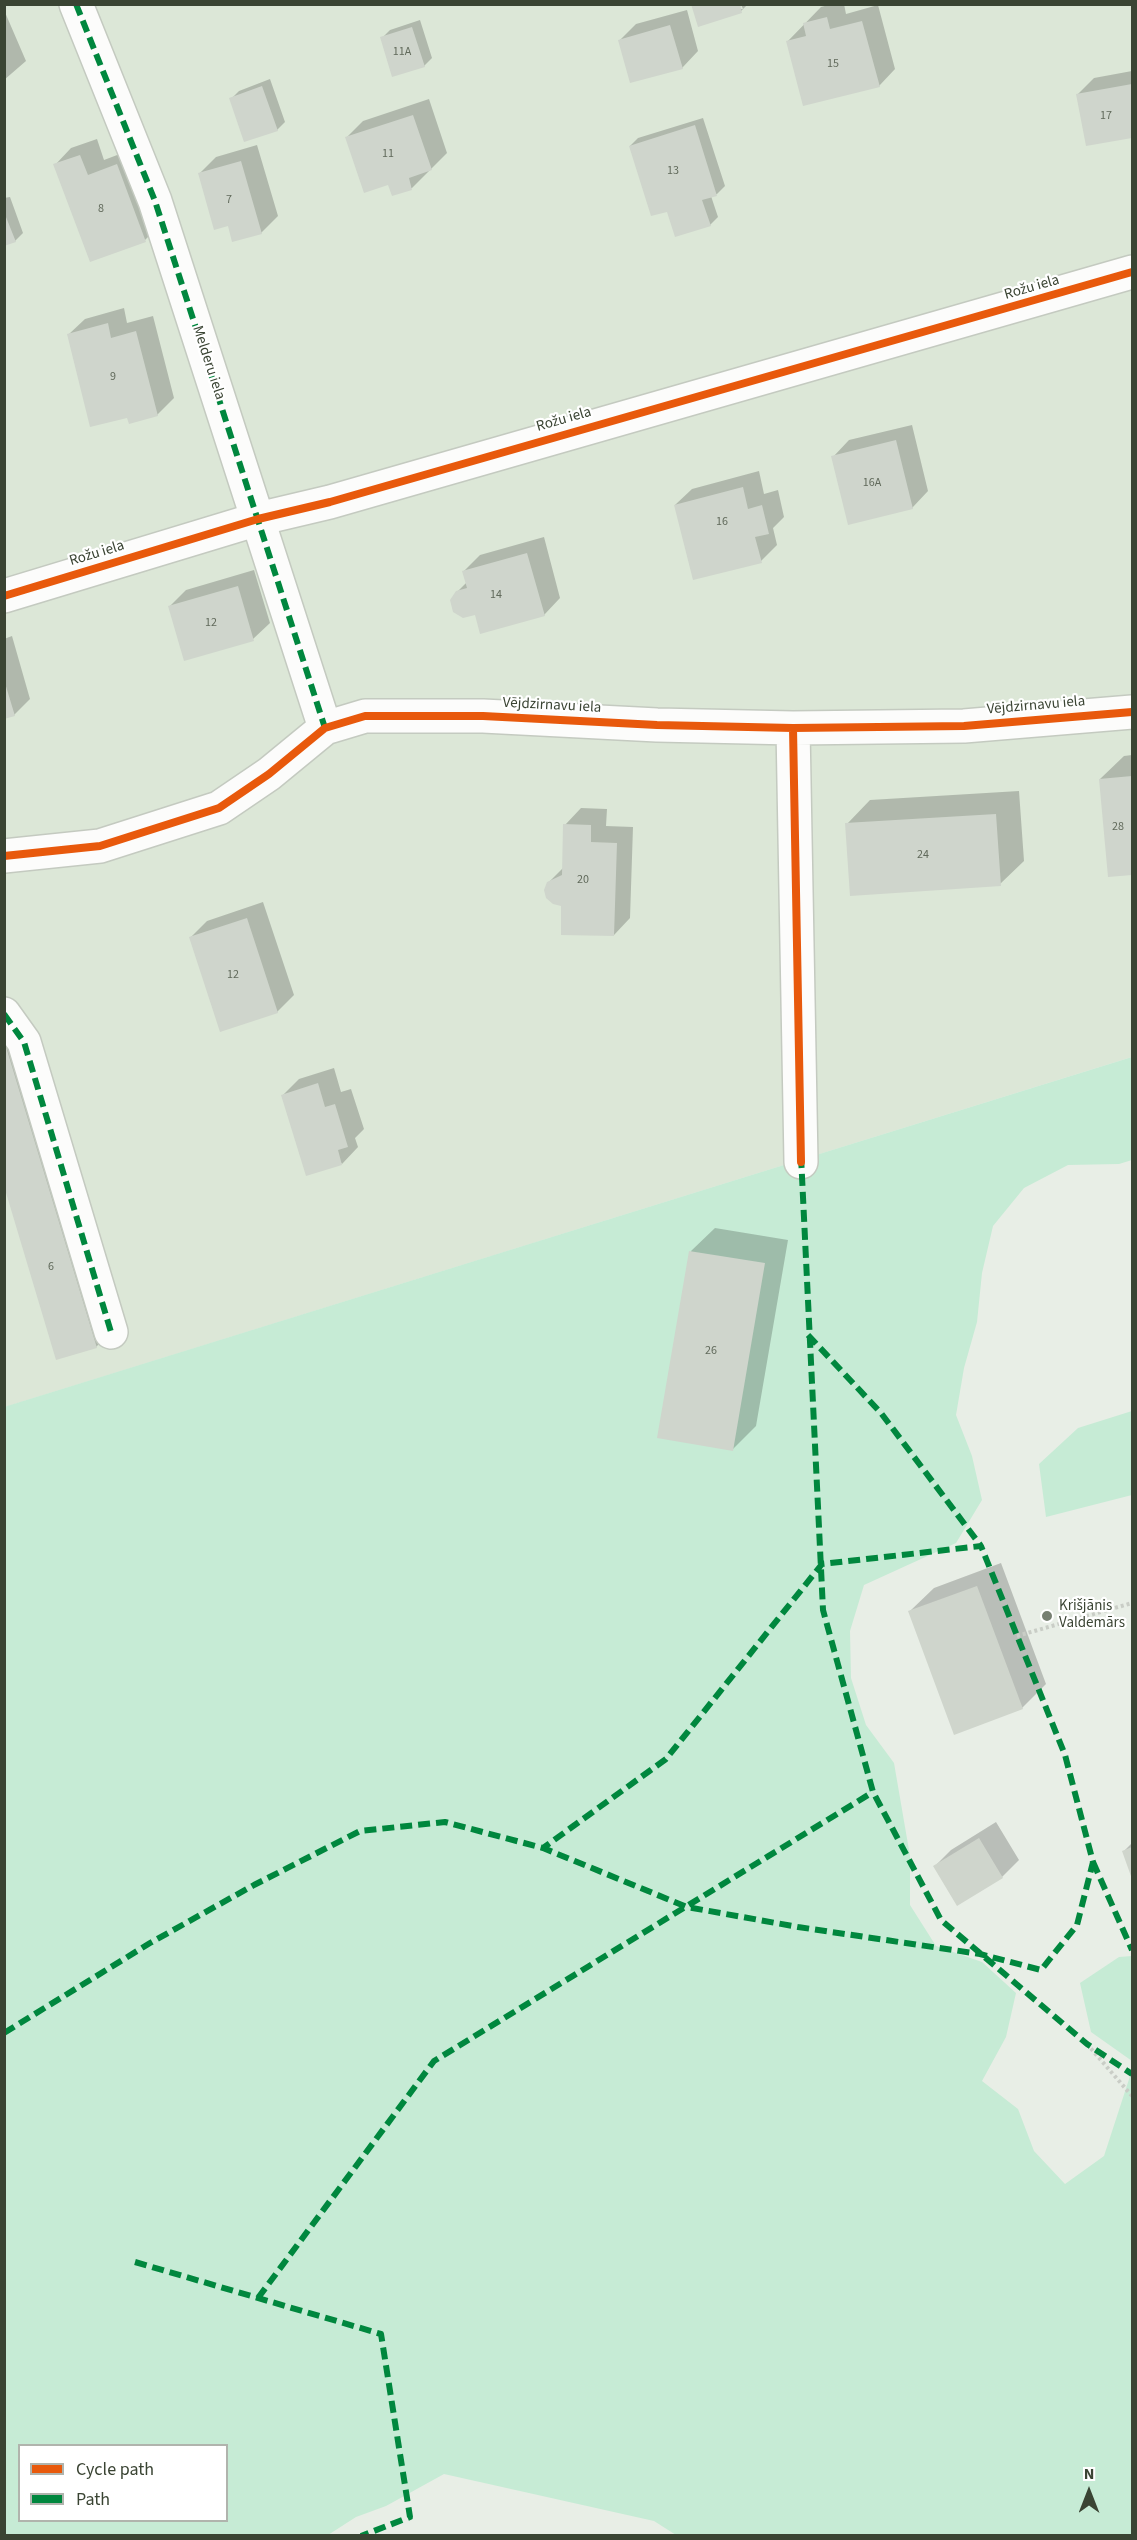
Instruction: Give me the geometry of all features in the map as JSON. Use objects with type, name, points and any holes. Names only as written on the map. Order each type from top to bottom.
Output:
[{"type":"street","name":"Melderu iela","points":[[76,4],[155,201],[325,728]]},
{"type":"street","name":"Rožu iela","points":[[4,596],[258,519],[341,498],[1132,272]]},
{"type":"street","name":"Vējdzirnavu iela","points":[[4,856],[100,846],[219,808],[269,774],[325,728],[365,716],[483,716],[657,725],[793,728],[964,726],[1132,712]]},
{"type":"street","points":[[793,728],[801,1161]]},
{"type":"street","points":[[4,1014],[24,1042],[111,1332]]},
{"type":"path","points":[[1017,1636],[1132,1603]]},
{"type":"path","points":[[1087,2044],[1132,2096]]},
{"type":"shaded area","points":[[5,5],[1132,5],[1132,1057],[5,1407]]},
{"type":"green space","points":[[1132,1057],[1132,1160],[1119,1164],[1068,1165],[1024,1188],[993,1226],[982,1273],[977,1322],[964,1368],[956,1415],[972,1456],[982,1500],[956,1543],[864,1585],[850,1631],[851,1678],[866,1725],[894,1763],[910,1856],[910,1905],[936,1946],[982,1962],[1016,1993],[1006,2037],[982,2081],[1018,2109],[1034,2151],[1065,2184],[1104,2156],[1132,2070],[1132,2535],[676,2535],[654,2521],[444,2474],[386,2506],[356,2517],[328,2535],[5,2535],[4,1407]]},
{"type":"green space","points":[[1132,1411],[1132,1495],[1046,1517],[1039,1464],[1078,1428]]},
{"type":"green space","points":[[1132,1956],[1132,2061],[1091,2032],[1080,1983],[1119,1957]]},
{"type":"building","points":[[691,4],[740,4],[742,13],[698,27]]},
{"type":"building","points":[[827,17],[830,29],[862,21],[880,87],[803,106],[786,41],[806,36],[803,23]]},
{"type":"building","points":[[670,25],[683,69],[630,83],[618,40]]},
{"type":"building","points":[[412,27],[425,67],[392,77],[380,37]]},
{"type":"building","points":[[1132,84],[1132,138],[1086,146],[1076,94]]},
{"type":"building","points":[[262,86],[278,131],[244,142],[229,98]]},
{"type":"building","points":[[413,115],[432,170],[409,178],[412,190],[392,196],[388,185],[364,193],[345,137]]},
{"type":"building","points":[[695,125],[717,196],[702,200],[711,226],[675,237],[667,212],[651,216],[629,146]]},
{"type":"building","points":[[80,155],[88,175],[117,164],[146,242],[90,262],[53,164]]},
{"type":"building","points":[[241,161],[262,234],[232,242],[228,226],[214,230],[198,173]]},
{"type":"building","points":[[4,212],[16,242],[4,246]]},
{"type":"building","points":[[108,323],[111,338],[136,331],[158,416],[129,424],[127,418],[90,427],[67,334]]},
{"type":"building","points":[[896,440],[913,509],[848,525],[831,456]]},
{"type":"building","points":[[743,487],[748,509],[762,505],[769,534],[755,537],[762,563],[693,580],[674,505]]},
{"type":"building","points":[[527,553],[545,616],[480,634],[475,615],[463,618],[453,612],[450,600],[456,591],[467,588],[462,571]]},
{"type":"building","points":[[238,586],[254,641],[184,661],[168,606]]},
{"type":"building","points":[[4,684],[15,716],[4,719]]},
{"type":"building","points":[[1132,776],[1132,875],[1108,877],[1099,779]]},
{"type":"building","points":[[996,814],[1001,886],[850,896],[845,823]]},
{"type":"building","points":[[563,824],[591,825],[591,842],[617,843],[614,936],[561,935],[561,906],[553,904],[546,898],[544,890],[547,882],[562,875]]},
{"type":"building","points":[[247,918],[278,1013],[220,1032],[189,937]]},
{"type":"building","points":[[4,1040],[97,1348],[56,1360],[4,1186]]},
{"type":"building","points":[[318,1083],[325,1107],[335,1104],[348,1147],[338,1150],[342,1165],[306,1176],[281,1095]]},
{"type":"building","points":[[689,1251],[765,1263],[733,1451],[657,1438]]},
{"type":"building","points":[[977,1586],[1023,1709],[954,1735],[908,1611]]},
{"type":"building","points":[[979,1838],[1003,1878],[957,1906],[933,1866]]},
{"type":"building","points":[[1132,1847],[1132,1879],[1122,1851]]},
{"type":"marked path","points":[[76,4],[155,201],[325,728]]},
{"type":"marked path","points":[[4,1014],[24,1042],[111,1332]]},
{"type":"marked path","points":[[801,1156],[823,1610],[873,1792],[941,1920],[1087,2044],[1132,2074]]},
{"type":"marked path","points":[[808,1335],[881,1413],[981,1546]]},
{"type":"marked path","points":[[4,2033],[150,1943],[254,1885],[360,1831],[445,1822],[543,1848],[687,1907],[798,1927],[980,1954],[1041,1970],[1077,1925],[1093,1862],[1065,1755],[981,1546],[822,1564],[666,1759],[543,1848]]},
{"type":"marked path","points":[[258,2298],[434,2061],[873,1792]]},
{"type":"marked path","points":[[1093,1862],[1132,1950]]},
{"type":"marked path","points":[[135,2262],[381,2334],[410,2517],[361,2536]]},
{"type":"cycle path","points":[[4,596],[258,519],[330,502],[1132,272]]},
{"type":"cycle path","points":[[4,856],[100,846],[219,808],[269,774],[325,728],[365,716],[483,716],[657,725],[793,728],[964,726],[1132,712]]},
{"type":"cycle path","points":[[793,728],[801,1162]]},
{"type":"place","name":"Krišjānis Valdemārs","points":[[1047,1616]]}]
